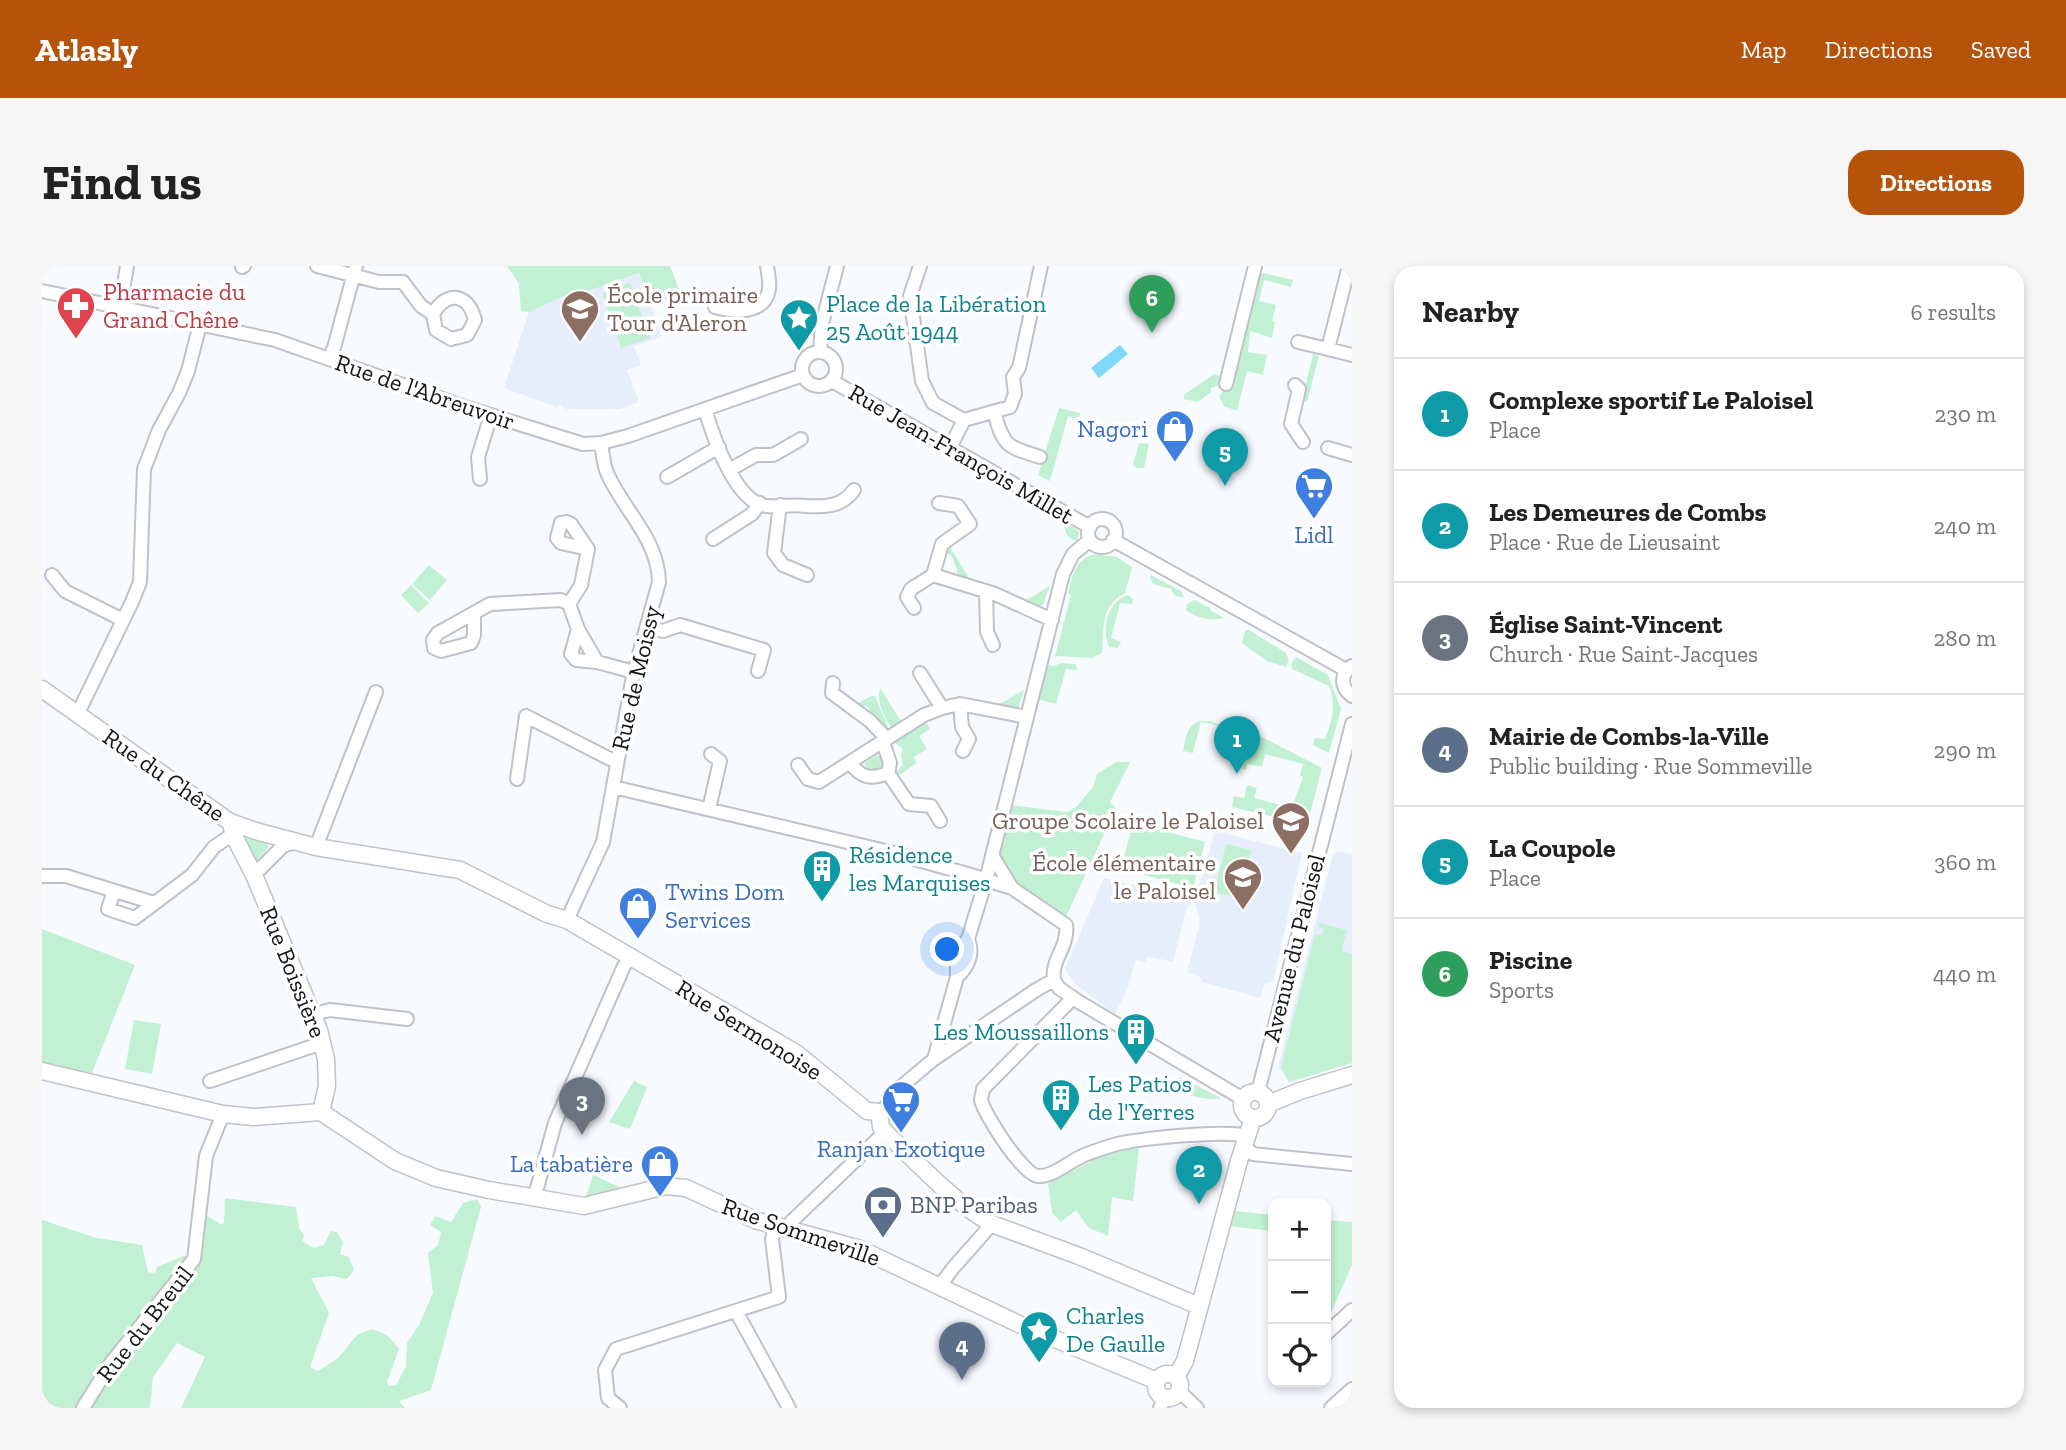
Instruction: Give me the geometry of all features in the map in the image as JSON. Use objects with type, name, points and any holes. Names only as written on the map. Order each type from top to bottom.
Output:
[{"type":"street","points":[[120,307],[127,266]]},
{"type":"street","points":[[317,266],[355,272],[379,282],[403,282],[421,306],[433,314]]},
{"type":"street","points":[[715,307],[736,312],[758,306],[766,299],[770,288],[767,266]]},
{"type":"street","points":[[820,352],[822,324],[837,266]]},
{"type":"street","points":[[920,266],[910,296],[922,381],[933,403],[964,420],[1010,407],[1015,394],[1013,377],[1019,368],[1041,266]]},
{"type":"street","points":[[1226,384],[1255,266]]},
{"type":"street","points":[[1328,349],[1349,266]]},
{"type":"street","points":[[329,359],[355,272]]},
{"type":"street","name":"Rue de l'Abreuvoir","points":[[42,291],[275,340],[583,444],[601,443],[628,436],[803,375]]},
{"type":"street","points":[[77,715],[140,582],[144,469],[159,430],[184,382],[200,324]]},
{"type":"street","points":[[1298,342],[1352,355]]},
{"type":"street","points":[[820,352],[834,360],[836,371],[832,381],[816,386],[806,380],[802,369],[805,358],[820,352]]},
{"type":"street","name":"Rue Jean-François Millet","points":[[832,381],[950,448],[1090,533]]},
{"type":"street","points":[[1295,385],[1299,389],[1292,424],[1303,442]]},
{"type":"street","points":[[705,409],[729,470],[744,494],[765,506],[830,508],[850,496],[854,490]]},
{"type":"street","points":[[994,412],[1002,439],[1013,449],[1040,457]]},
{"type":"street","points":[[480,479],[478,457],[491,415]]},
{"type":"street","points":[[950,448],[964,420]]},
{"type":"street","points":[[729,470],[756,455],[773,456],[801,439]]},
{"type":"street","name":"Rue de Moissy","points":[[567,920],[603,842],[634,673],[659,582],[659,567],[654,550],[608,475],[601,443]]},
{"type":"street","points":[[667,477],[719,447]]},
{"type":"street","points":[[1328,448],[1352,455]]},
{"type":"street","points":[[713,539],[752,514],[760,503]]},
{"type":"street","points":[[914,608],[907,597],[911,589],[933,575],[942,544],[970,524],[958,506],[939,503]]},
{"type":"street","points":[[780,505],[774,552],[783,565],[807,575]]},
{"type":"street","points":[[934,1059],[957,977],[956,967],[961,947],[968,939],[986,880],[1063,574],[1096,521],[1108,521],[1115,531],[1113,540],[1108,545],[1100,546],[1090,533]]},
{"type":"street","points":[[1113,540],[1349,668],[1343,685],[1352,696]]},
{"type":"street","points":[[569,604],[581,585],[588,549]]},
{"type":"street","points":[[52,575],[65,591],[123,620]]},
{"type":"street","points":[[933,575],[986,591],[1052,620]]},
{"type":"street","points":[[986,591],[987,632],[993,645]]},
{"type":"street","points":[[474,615],[490,604],[561,600],[569,604],[578,629],[597,662]]},
{"type":"street","points":[[646,627],[663,631],[680,625],[764,650],[758,671]]},
{"type":"street","points":[[578,629],[571,654],[576,660],[597,662],[634,673]]},
{"type":"street","points":[[920,673],[942,708]]},
{"type":"street","points":[[833,683],[832,694],[870,721],[885,741],[890,763],[888,773],[909,804],[930,806],[940,821]]},
{"type":"street","name":"Rue du Chêne","points":[[42,689],[232,828],[295,842]]},
{"type":"street","points":[[316,847],[376,692]]},
{"type":"street","points":[[798,765],[808,779],[819,782],[924,715],[960,704],[1027,717]]},
{"type":"street","points":[[960,704],[961,727],[969,739],[963,751]]},
{"type":"street","points":[[517,779],[526,716],[616,762]]},
{"type":"street","name":"Avenue du Paloisel","points":[[1256,1098],[1352,724]]},
{"type":"street","points":[[709,809],[720,761],[711,754]]},
{"type":"street","points":[[850,763],[860,775],[873,779],[888,773]]},
{"type":"street","points":[[613,787],[890,852],[1012,888],[1066,925],[1068,936],[1055,964],[1054,981],[1059,988],[1256,1098],[1264,1115],[1253,1118],[1245,1140],[1185,1361],[1170,1393],[1197,1408]]},
{"type":"street","points":[[114,891],[108,909],[135,918],[192,875],[232,828]]},
{"type":"street","name":"Rue Boissière","points":[[232,828],[313,1014],[322,1042],[327,1086],[321,1112]]},
{"type":"street","name":"Rue Sermonoise","points":[[295,842],[460,870],[547,914],[567,920],[796,1053],[867,1111],[879,1112]]},
{"type":"street","name":"Rue Boissière","points":[[254,875],[283,846],[295,842]]},
{"type":"street","points":[[992,855],[1012,888]]},
{"type":"street","points":[[42,876],[66,876],[154,903]]},
{"type":"street","points":[[534,1199],[549,1143],[630,957]]},
{"type":"street","points":[[1054,981],[1036,990],[934,1059],[902,1086],[879,1112],[881,1127],[964,1205],[992,1224],[1079,1256],[1199,1306]]},
{"type":"street","points":[[1073,998],[983,1089],[981,1100],[1013,1155],[1029,1173],[1036,1176],[1045,1175],[1083,1155],[1122,1143],[1210,1135],[1245,1140],[1254,1154],[1352,1164]]},
{"type":"street","points":[[313,1014],[330,1010],[407,1019]]},
{"type":"street","points":[[210,1081],[322,1042]]},
{"type":"street","points":[[42,1071],[223,1114],[253,1116],[321,1112]]},
{"type":"street","points":[[1256,1098],[1300,1091],[1352,1075]]},
{"type":"street","name":"Rue Sommeville","points":[[321,1112],[380,1152],[405,1165],[447,1180],[534,1199],[584,1206],[673,1186],[686,1188],[755,1220],[860,1249],[1021,1325],[1157,1381],[1158,1393],[1170,1393]]},
{"type":"street","name":"Rue du Breuil","points":[[82,1408],[111,1363],[194,1259],[206,1156],[223,1114]]},
{"type":"street","points":[[620,1408],[608,1398],[605,1370],[616,1349],[779,1297],[772,1239],[780,1228],[792,1221],[885,1132]]},
{"type":"street","points":[[939,1287],[992,1224]]},
{"type":"street","points":[[1331,1329],[1352,1310]]},
{"type":"street","points":[[736,1311],[789,1408]]},
{"type":"street","points":[[1331,1408],[1352,1389]]},
{"type":"shaded area","name":"École primaire Tour d'Aleron","points":[[640,273],[662,337],[634,346],[641,365],[627,370],[639,402],[620,409],[566,409],[559,404],[557,407],[504,388],[529,312],[564,296],[586,292]]},
{"type":"shaded area","points":[[1215,831],[1302,853],[1273,982],[1265,983],[1260,998],[1202,982],[1202,978],[1187,972],[1200,923],[1195,901],[1186,909],[1173,962],[1148,956],[1145,962],[1135,960],[1129,985],[1115,1014],[1074,983],[1065,969],[1104,878],[1195,900]]},
{"type":"shaded area","points":[[1338,851],[1352,854],[1352,1063],[1289,1082],[1278,1067],[1333,854]]},
{"type":"green space","points":[[507,266],[670,266],[680,292],[677,296],[651,305],[639,273],[586,292],[583,300],[564,296],[529,312],[521,311],[519,284]]},
{"type":"green space","points":[[1258,272],[1293,280],[1291,287],[1264,280],[1259,301],[1276,305],[1272,338],[1250,331],[1248,352],[1267,355],[1263,375],[1247,371],[1237,411],[1224,406],[1219,396],[1226,388]]},
{"type":"green space","points":[[630,283],[650,338],[621,348],[602,293]]},
{"type":"green space","points":[[1313,354],[1319,356],[1307,402],[1302,400]]},
{"type":"green space","points":[[1214,374],[1225,377],[1224,383],[1211,388],[1211,392],[1198,402],[1184,399],[1184,395]]},
{"type":"green space","points":[[1059,408],[1080,413],[1079,419],[1068,416],[1050,481],[1038,475]]},
{"type":"green space","points":[[1139,443],[1149,444],[1144,468],[1133,465]]},
{"type":"green space","points":[[1066,521],[1079,532],[1077,541],[1066,533]]},
{"type":"green space","points":[[948,544],[968,576],[967,582],[955,575],[958,573],[952,556],[942,549]]},
{"type":"green space","points":[[1095,554],[1117,557],[1132,567],[1125,593],[1107,611],[1102,653],[1091,658],[1055,656],[1071,595],[1068,593],[1073,574],[1083,559]]},
{"type":"green space","points":[[429,565],[447,580],[430,600],[412,584]]},
{"type":"green space","points":[[1151,575],[1181,591],[1184,598],[1175,596],[1171,589],[1153,584]]},
{"type":"green space","points":[[411,585],[429,603],[418,613],[401,595]]},
{"type":"green space","points":[[1050,586],[1043,605],[1023,602]]},
{"type":"green space","points":[[1128,595],[1133,599],[1132,604],[1120,603],[1111,638],[1121,642],[1118,648],[1109,647],[1106,632],[1108,616],[1115,603]]},
{"type":"green space","points":[[1194,600],[1224,618],[1204,618],[1190,613],[1186,610],[1187,604]]},
{"type":"green space","points":[[1249,630],[1286,653],[1289,661],[1286,667],[1267,661],[1242,643],[1245,631]]},
{"type":"green space","points":[[1296,657],[1328,675],[1341,709],[1329,753],[1313,745],[1315,738],[1324,739],[1330,727],[1333,706],[1329,686],[1292,669],[1291,664]]},
{"type":"green space","points":[[1076,664],[1077,670],[1066,669],[1056,704],[1037,699],[1047,665]]},
{"type":"green space","points":[[880,688],[902,723],[893,729],[882,710]]},
{"type":"green space","points":[[1024,690],[1017,708],[998,705]]},
{"type":"green space","points":[[875,696],[890,732],[886,734],[867,706],[853,706]]},
{"type":"green space","points":[[1200,721],[1210,721],[1224,727],[1201,722],[1193,753],[1183,751],[1189,729]]},
{"type":"green space","points":[[926,722],[930,729],[919,736],[927,749],[914,757],[916,763],[900,775],[896,771],[903,765],[902,748],[895,743]]},
{"type":"green space","points":[[1224,729],[1249,741],[1258,735],[1322,768],[1307,825],[1232,807],[1234,796],[1244,798],[1247,785],[1257,788],[1254,798],[1292,808],[1303,777],[1300,776],[1303,764],[1265,754],[1262,767],[1247,764],[1246,770],[1240,768],[1247,743],[1222,736]]},
{"type":"green space","points":[[876,755],[882,756],[886,766],[883,772],[866,770],[865,763]]},
{"type":"green space","points":[[1116,762],[1130,762],[1110,802],[1116,808],[1065,919],[1014,885],[996,857],[1011,805],[1067,812],[1076,807],[1093,787],[1097,774]]},
{"type":"green space","points":[[1133,823],[1205,842],[1193,888],[1121,869]]},
{"type":"green space","points":[[246,838],[269,847],[255,863],[242,841]]},
{"type":"green space","points":[[1226,844],[1251,850],[1238,898],[1214,892]]},
{"type":"green space","points":[[1319,923],[1347,930],[1341,951],[1352,954],[1352,1063],[1289,1082],[1281,1067],[1315,934],[1322,935],[1324,928],[1318,927]]},
{"type":"green space","points":[[42,929],[135,965],[92,1073],[42,1062]]},
{"type":"green space","points":[[134,1020],[161,1024],[152,1074],[125,1069]]},
{"type":"green space","points":[[1179,1077],[1221,1098],[1203,1098],[1173,1089]]},
{"type":"green space","points":[[634,1081],[647,1087],[630,1129],[609,1122]]},
{"type":"green space","points":[[1139,1148],[1133,1201],[1112,1197],[1108,1236],[1089,1228],[1076,1210],[1061,1222],[1052,1213],[1048,1184],[1105,1154]]},
{"type":"green space","points":[[593,1175],[626,1190],[586,1198]]},
{"type":"green space","points":[[225,1198],[296,1207],[299,1228],[304,1235],[302,1241],[314,1248],[324,1245],[331,1231],[337,1232],[343,1242],[340,1254],[349,1257],[354,1270],[347,1279],[332,1276],[311,1278],[329,1313],[310,1367],[318,1371],[338,1358],[357,1335],[372,1329],[387,1335],[399,1349],[387,1382],[389,1386],[396,1385],[406,1367],[407,1343],[419,1325],[433,1293],[428,1253],[438,1245],[441,1232],[430,1225],[435,1216],[451,1222],[463,1203],[477,1199],[481,1207],[431,1390],[399,1401],[405,1408],[181,1408],[205,1357],[177,1343],[153,1377],[150,1408],[42,1408],[42,1220],[97,1238],[142,1245],[148,1272],[155,1274],[157,1267],[183,1256],[198,1254],[191,1241],[194,1203],[204,1205],[207,1216],[222,1225]]},
{"type":"green space","points":[[1233,1211],[1268,1214],[1268,1230],[1229,1226]]},
{"type":"green space","points":[[1331,1220],[1352,1222],[1352,1265],[1331,1313]]},
{"type":"water","points":[[1120,345],[1128,354],[1099,378],[1091,368]]},
{"type":"place","name":"Piscine","points":[[1152,333]]},
{"type":"place","name":"Pharmacie du Grand Chêne","points":[[76,340]]},
{"type":"place","name":"École primaire Tour d'Aleron","points":[[580,343]]},
{"type":"place","name":"Place de la Libération 25 Août 1944","points":[[799,352]]},
{"type":"place","name":"Nagori","points":[[1175,463]]},
{"type":"place","name":"La Coupole","points":[[1225,486]]},
{"type":"place","name":"Lidl","points":[[1314,520]]},
{"type":"place","name":"Complexe sportif Le Paloisel","points":[[1237,774]]},
{"type":"place","name":"Groupe Scolaire le Paloisel","points":[[1291,855]]},
{"type":"place","name":"Résidence les Marquises","points":[[822,903]]},
{"type":"place","name":"École élémentaire le Paloisel","points":[[1243,911]]},
{"type":"place","name":"Twins Dom Services","points":[[638,940]]},
{"type":"place","name":"Les Moussaillons","points":[[1136,1066]]},
{"type":"place","name":"Les Patios de l'Yerres","points":[[1061,1132]]},
{"type":"place","name":"Ranjan Exotique","points":[[901,1134]]},
{"type":"place","name":"Église Saint-Vincent","points":[[582,1135]]},
{"type":"place","name":"La tabatière","points":[[660,1198]]},
{"type":"place","name":"Les Demeures de Combs","points":[[1199,1204]]},
{"type":"place","name":"BNP Paribas","points":[[883,1239]]},
{"type":"place","name":"Charles De Gaulle","points":[[1039,1364]]},
{"type":"place","name":"Mairie de Combs-la-Ville","points":[[962,1380]]}]
